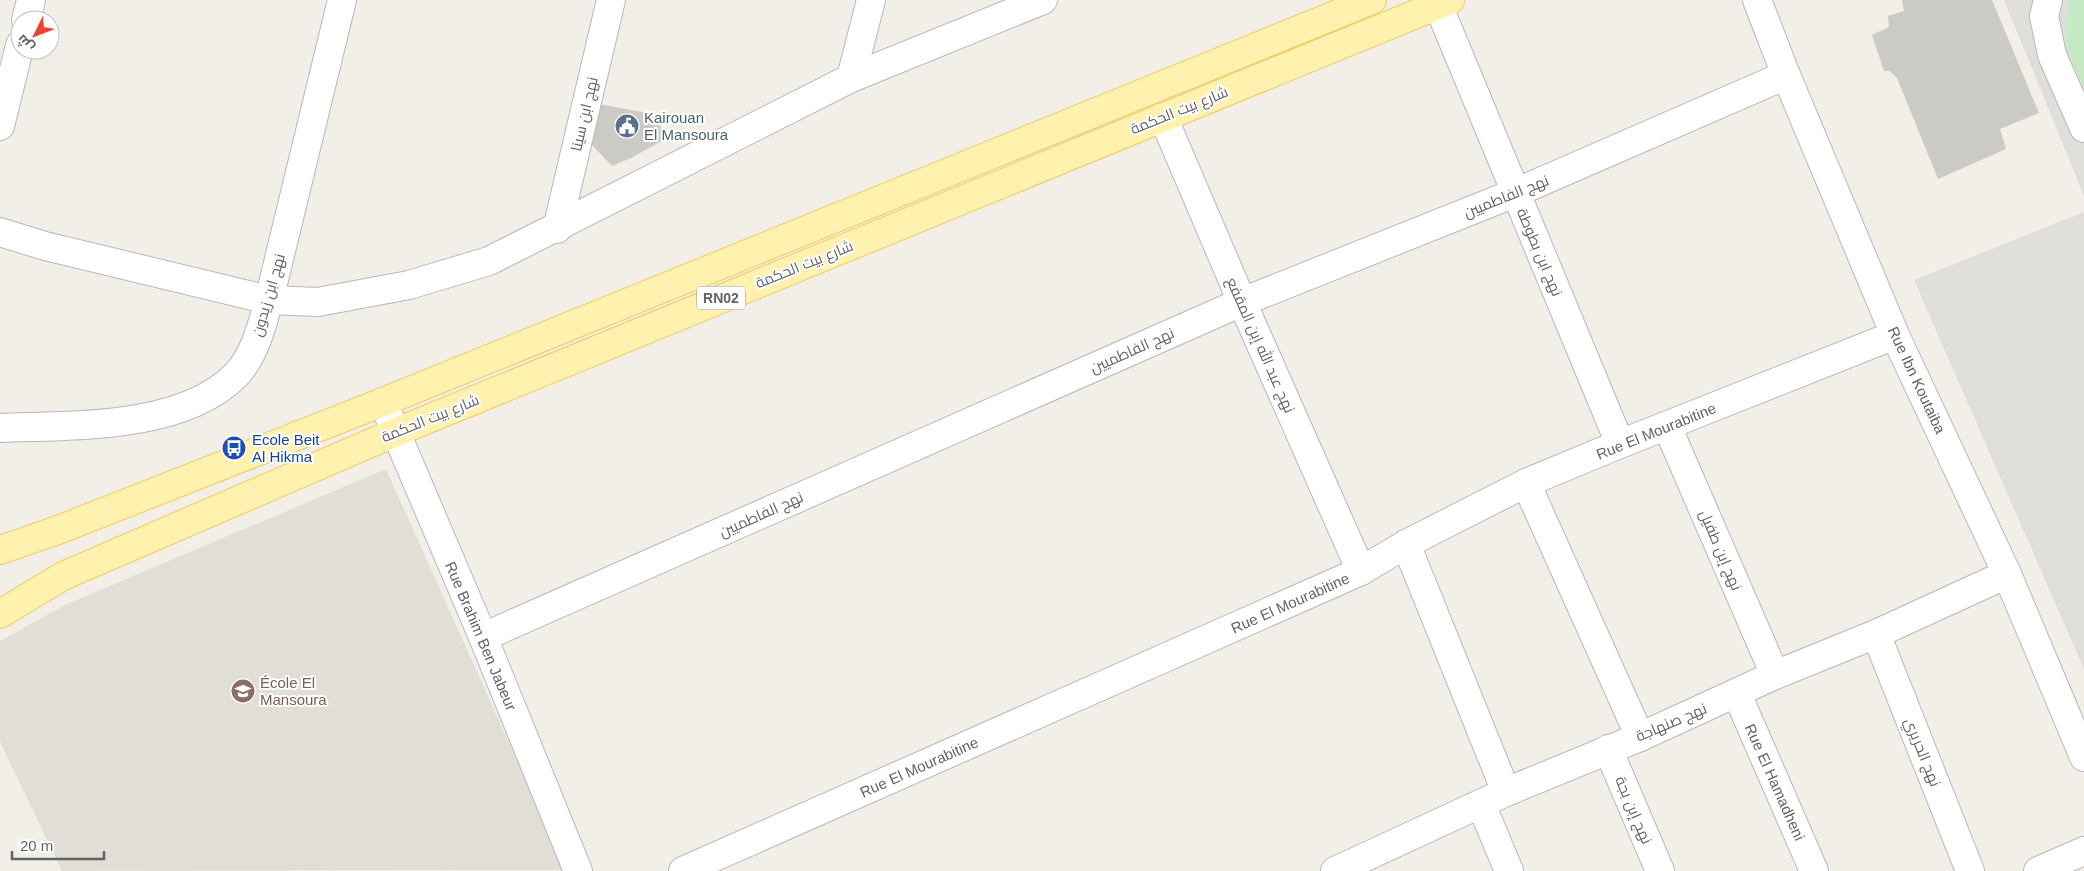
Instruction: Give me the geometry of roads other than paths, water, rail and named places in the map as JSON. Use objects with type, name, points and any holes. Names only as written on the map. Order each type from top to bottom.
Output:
[{"type":"main road","name":"شارع بيت الحكمة","points":[[0,550],[58,530],[383,402],[1372,0]]},
{"type":"main road","name":"شارع بيت الحكمة","points":[[0,614],[63,576],[394,432],[1444,2]]},
{"type":"street","name":"نهج ابن زيدون","points":[[0,428],[103,424],[155,417],[182,408],[215,391],[235,376],[246,360],[260,332],[342,0]]},
{"type":"street","name":"نهج ابن سينا","points":[[557,229],[611,0]]},
{"type":"street","points":[[851,78],[871,0]]},
{"type":"street","points":[[0,232],[45,246],[269,300],[318,302],[409,285],[490,262],[851,78],[1043,0]]},
{"type":"street","name":"Rue Ibn Koutaiba","points":[[1757,0],[1786,75],[1895,335],[2007,574],[2084,757]]},
{"type":"street","points":[[2048,0],[2044,16],[2052,55],[2084,128]]},
{"type":"street","name":"نهج ابن بطوطة","points":[[1444,2],[1516,192],[1620,444]]},
{"type":"street","points":[[0,126],[16,60]]},
{"type":"street","name":"نهج الفاطميين","points":[[483,637],[1242,302],[1516,192],[1786,75]]},
{"type":"street","name":"نهج عبد الله إبن المقفع","points":[[1163,117],[1242,302],[1361,571]]},
{"type":"street","name":"Rue El Mourabitine","points":[[683,871],[1361,571],[1406,544],[1526,483],[1895,335]]},
{"type":"street","name":"Rue Brahim Ben Jabeur","points":[[383,402],[394,432],[483,637],[578,871]]},
{"type":"street","name":"نهج إبن طفيل","points":[[1668,426],[1775,675]]},
{"type":"street","points":[[1526,483],[1640,736]]},
{"type":"street","points":[[1406,544],[1506,792]]},
{"type":"street","name":"نهج صنهاجة","points":[[1335,871],[1506,792],[1737,694],[1775,675],[1876,634],[2007,574]]},
{"type":"street","name":"نهج الحريري","points":[[1876,634],[1970,871]]},
{"type":"street","name":"Rue El Hamadheni","points":[[1737,694],[1814,871]]},
{"type":"street","name":"نهج إبن بجة","points":[[1608,749],[1660,871]]},
{"type":"street","points":[[1481,804],[1509,871]]},
{"type":"street","points":[[2038,871],[2084,851]]},
{"type":"place","name":"Kairouan El Mansoura","points":[[627,126]]},
{"type":"place","name":"Ecole Beit Al Hikma","points":[[234,448]]},
{"type":"place","name":"École El Mansoura","points":[[243,691]]}]
